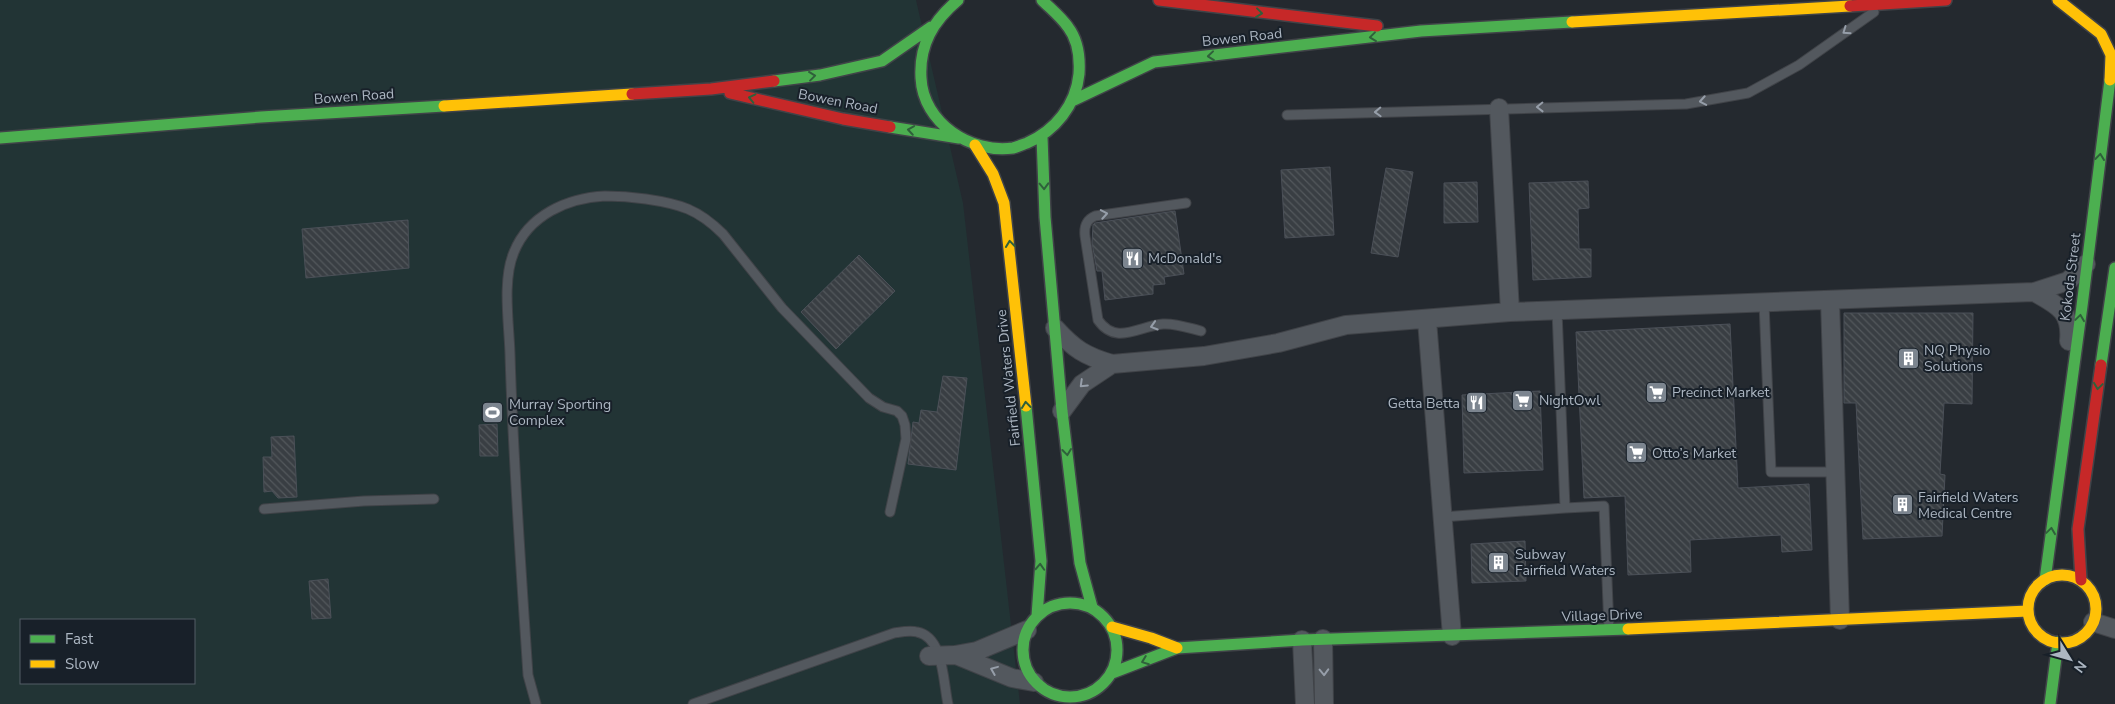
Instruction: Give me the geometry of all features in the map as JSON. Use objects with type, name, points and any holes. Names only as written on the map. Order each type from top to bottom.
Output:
[{"type":"street","name":"Bowen Road","points":[[0,138],[261,117],[711,89],[820,75],[882,61],[958,0]]},
{"type":"street","name":"Bowen Road","points":[[940,14],[923,47],[920,68],[922,88],[930,108],[942,125],[959,138],[975,145],[998,149],[1020,146],[1042,137],[1061,121],[1074,100],[1080,76],[1079,52],[1071,29],[1056,10],[1042,0]]},
{"type":"street","name":"Bowen Road","points":[[1159,0],[1421,31]]},
{"type":"street","name":"Bowen Road","points":[[1074,100],[1154,62],[1421,31],[1946,0]]},
{"type":"street","name":"Kokoda Street","points":[[2044,580],[2070,396],[2109,89],[2111,56],[2100,34],[2058,0]]},
{"type":"street","name":"Bowen Road","points":[[711,89],[843,119],[959,138]]},
{"type":"street","points":[[1499,108],[1510,312]]},
{"type":"street","points":[[1042,137],[1046,226],[1062,411],[1080,563],[1092,607]]},
{"type":"street","name":"Fairfield Waters Drive","points":[[975,145],[993,174],[1004,203],[1008,231],[1041,561],[1032,623]]},
{"type":"street","points":[[1055,328],[1078,350],[1094,359],[1112,364],[1213,354],[1278,344],[1346,325],[1510,312],[2034,292],[2068,281],[2086,264]]},
{"type":"street","points":[[2081,580],[2078,529],[2115,268]]},
{"type":"street","points":[[2034,292],[2061,309],[2069,322],[2070,333],[2064,376],[2070,396]]},
{"type":"street","points":[[1830,300],[1840,620]]},
{"type":"street","points":[[1427,320],[1452,636]]},
{"type":"street","points":[[2070,396],[2090,346],[2101,332],[2106,331]]},
{"type":"street","points":[[1062,411],[1082,384],[1112,364]]},
{"type":"street","points":[[2063,575],[2073,576],[2090,588],[2095,599],[2096,611],[2088,631],[2079,638],[2069,642],[2058,642],[2047,639],[2037,632],[2031,622],[2028,611],[2032,593],[2044,580],[2063,575]]},
{"type":"street","points":[[941,655],[977,651],[1032,623],[1049,607],[1063,603],[1078,603],[1092,607],[1112,627],[1117,642],[1117,658],[1112,673],[1102,685],[1091,693],[1077,698],[1064,697],[1053,699],[1034,682],[1027,670],[1023,657],[1023,643],[1032,623]]},
{"type":"street","name":"Village Drive","points":[[1112,673],[1178,648],[1323,639],[1610,630],[2028,611]]},
{"type":"street","points":[[2093,622],[2115,629]]},
{"type":"street","name":"Village Drive","points":[[1112,627],[1178,648]]},
{"type":"street","points":[[1323,639],[1324,704]]},
{"type":"street","points":[[1302,640],[1305,704]]},
{"type":"street","points":[[2050,704],[2058,642]]},
{"type":"street","points":[[941,655],[1012,678],[1034,682]]},
{"type":"street","points":[[1101,704],[1102,685]]},
{"type":"lane","points":[[1287,115],[1686,104],[1748,93],[1799,64],[1886,4]]},
{"type":"lane","points":[[536,704],[528,675],[511,398],[508,278],[513,253],[519,241],[535,221],[557,207],[584,199],[620,196],[671,202],[686,207],[712,223],[724,234],[782,308],[863,391],[883,407],[896,411],[902,416],[906,439],[890,512]]},
{"type":"lane","points":[[1186,203],[1095,216],[1089,219],[1085,226],[1085,236],[1098,320],[1106,329],[1112,332],[1127,332],[1142,330],[1160,324],[1171,324],[1201,331]]},
{"type":"lane","points":[[1764,303],[1770,472],[1836,472]]},
{"type":"lane","points":[[1557,311],[1565,508]]},
{"type":"lane","points":[[264,509],[364,500],[434,499]]},
{"type":"lane","points":[[1442,516],[1604,506],[1610,630]]},
{"type":"lane","points":[[693,704],[894,633],[910,631],[923,634],[934,642],[941,655],[948,704]]},
{"type":"shaded area","name":"Murray Sporting Complex","points":[[0,0],[916,0],[963,203],[1020,704],[0,704]]},
{"type":"building","points":[[1330,167],[1334,235],[1285,238],[1281,170]]},
{"type":"building","points":[[1386,168],[1413,172],[1398,257],[1371,253]]},
{"type":"building","points":[[1588,181],[1589,208],[1578,209],[1579,249],[1591,249],[1591,277],[1533,280],[1529,183]]},
{"type":"building","points":[[1477,182],[1478,222],[1444,223],[1444,183]]},
{"type":"building","name":"McDonald's","points":[[1175,211],[1184,274],[1164,277],[1165,284],[1153,285],[1153,294],[1105,300],[1102,271],[1097,271],[1092,243],[1093,225],[1095,223]]},
{"type":"building","points":[[408,220],[409,268],[306,278],[302,229]]},
{"type":"building","points":[[859,255],[895,291],[836,349],[801,312]]},
{"type":"building","points":[[1844,313],[1973,313],[1972,404],[1944,403],[1940,474],[1945,475],[1942,536],[1863,539],[1856,403],[1844,403]]},
{"type":"building","name":"Precinct Market","points":[[1730,324],[1738,488],[1809,484],[1812,550],[1782,552],[1781,535],[1690,540],[1691,572],[1628,575],[1625,496],[1584,498],[1576,332]]},
{"type":"building","points":[[943,376],[967,378],[956,470],[908,464],[913,422],[919,423],[921,410],[937,412]]},
{"type":"building","points":[[1540,391],[1543,470],[1464,473],[1462,395]]},
{"type":"building","points":[[497,424],[498,456],[480,456],[479,425]]},
{"type":"building","points":[[294,436],[297,497],[278,498],[272,491],[264,492],[263,457],[272,457],[271,437]]},
{"type":"building","name":"Subway Fairfield Waters","points":[[1525,541],[1526,581],[1472,583],[1471,544]]},
{"type":"building","points":[[328,579],[331,618],[312,619],[309,581]]},
{"type":"traffic: fast","points":[[958,0],[941,16],[925,44],[921,66],[924,94],[930,109],[940,122],[952,132],[981,146],[997,149],[1017,147],[1047,132],[1062,116],[1074,96],[1079,74],[1078,50],[1074,38],[1065,23],[1042,0]]},
{"type":"traffic: fast","points":[[1074,100],[1154,62],[1421,31],[1572,22]]},
{"type":"traffic: fast","points":[[774,81],[820,75],[882,61],[931,27]]},
{"type":"traffic: fast","points":[[2045,580],[2110,80]]},
{"type":"traffic: fast","points":[[0,138],[261,117],[444,106]]},
{"type":"traffic: fast","points":[[890,127],[959,138]]},
{"type":"traffic: fast","points":[[1042,137],[1045,217],[1062,411],[1080,563],[1092,607]]},
{"type":"traffic: fast","points":[[2101,365],[2115,268]]},
{"type":"traffic: fast","points":[[1026,406],[1041,561],[1037,616]]},
{"type":"traffic: fast","points":[[1061,603],[1079,603],[1104,616],[1114,632],[1117,650],[1114,668],[1104,684],[1079,697],[1061,697],[1036,684],[1023,659],[1023,641],[1036,616],[1061,603]]},
{"type":"traffic: fast","points":[[1112,673],[1177,648],[1302,640],[1628,629]]},
{"type":"traffic: fast","points":[[2050,704],[2058,642]]},
{"type":"traffic: slow","points":[[2058,0],[2101,34],[2111,55],[2110,80]]},
{"type":"traffic: slow","points":[[1572,22],[1850,6]]},
{"type":"traffic: slow","points":[[444,106],[632,94]]},
{"type":"traffic: slow","points":[[975,145],[993,174],[1004,203],[1026,406]]},
{"type":"traffic: slow","points":[[2062,575],[2075,578],[2086,585],[2093,596],[2096,609],[2093,622],[2086,633],[2075,640],[2062,643],[2049,640],[2038,633],[2031,622],[2028,609],[2031,596],[2038,585],[2049,578],[2062,575]]},
{"type":"traffic: slow","points":[[1628,629],[2028,611]]},
{"type":"traffic: slow","points":[[1112,627],[1151,638],[1177,648]]},
{"type":"traffic: jam","points":[[1159,0],[1377,26]]},
{"type":"traffic: jam","points":[[1850,6],[1946,0]]},
{"type":"traffic: jam","points":[[632,94],[711,89],[774,81]]},
{"type":"traffic: jam","points":[[730,93],[843,119],[890,127]]},
{"type":"traffic: jam","points":[[2081,580],[2078,529],[2101,365]]},
{"type":"place","name":"McDonald's","points":[[1132,258]]},
{"type":"place","name":"NQ Physio Solutions","points":[[1908,358]]},
{"type":"place","name":"Precinct Market","points":[[1656,392]]},
{"type":"place","name":"NightOwl","points":[[1523,400]]},
{"type":"place","name":"Getta Betta","points":[[1476,403]]},
{"type":"place","name":"Murray Sporting Complex","points":[[493,412]]},
{"type":"place","name":"Otto’s Market","points":[[1636,453]]},
{"type":"place","name":"Fairfield Waters Medical Centre","points":[[1902,505]]},
{"type":"place","name":"Subway Fairfield Waters","points":[[1499,562]]}]
